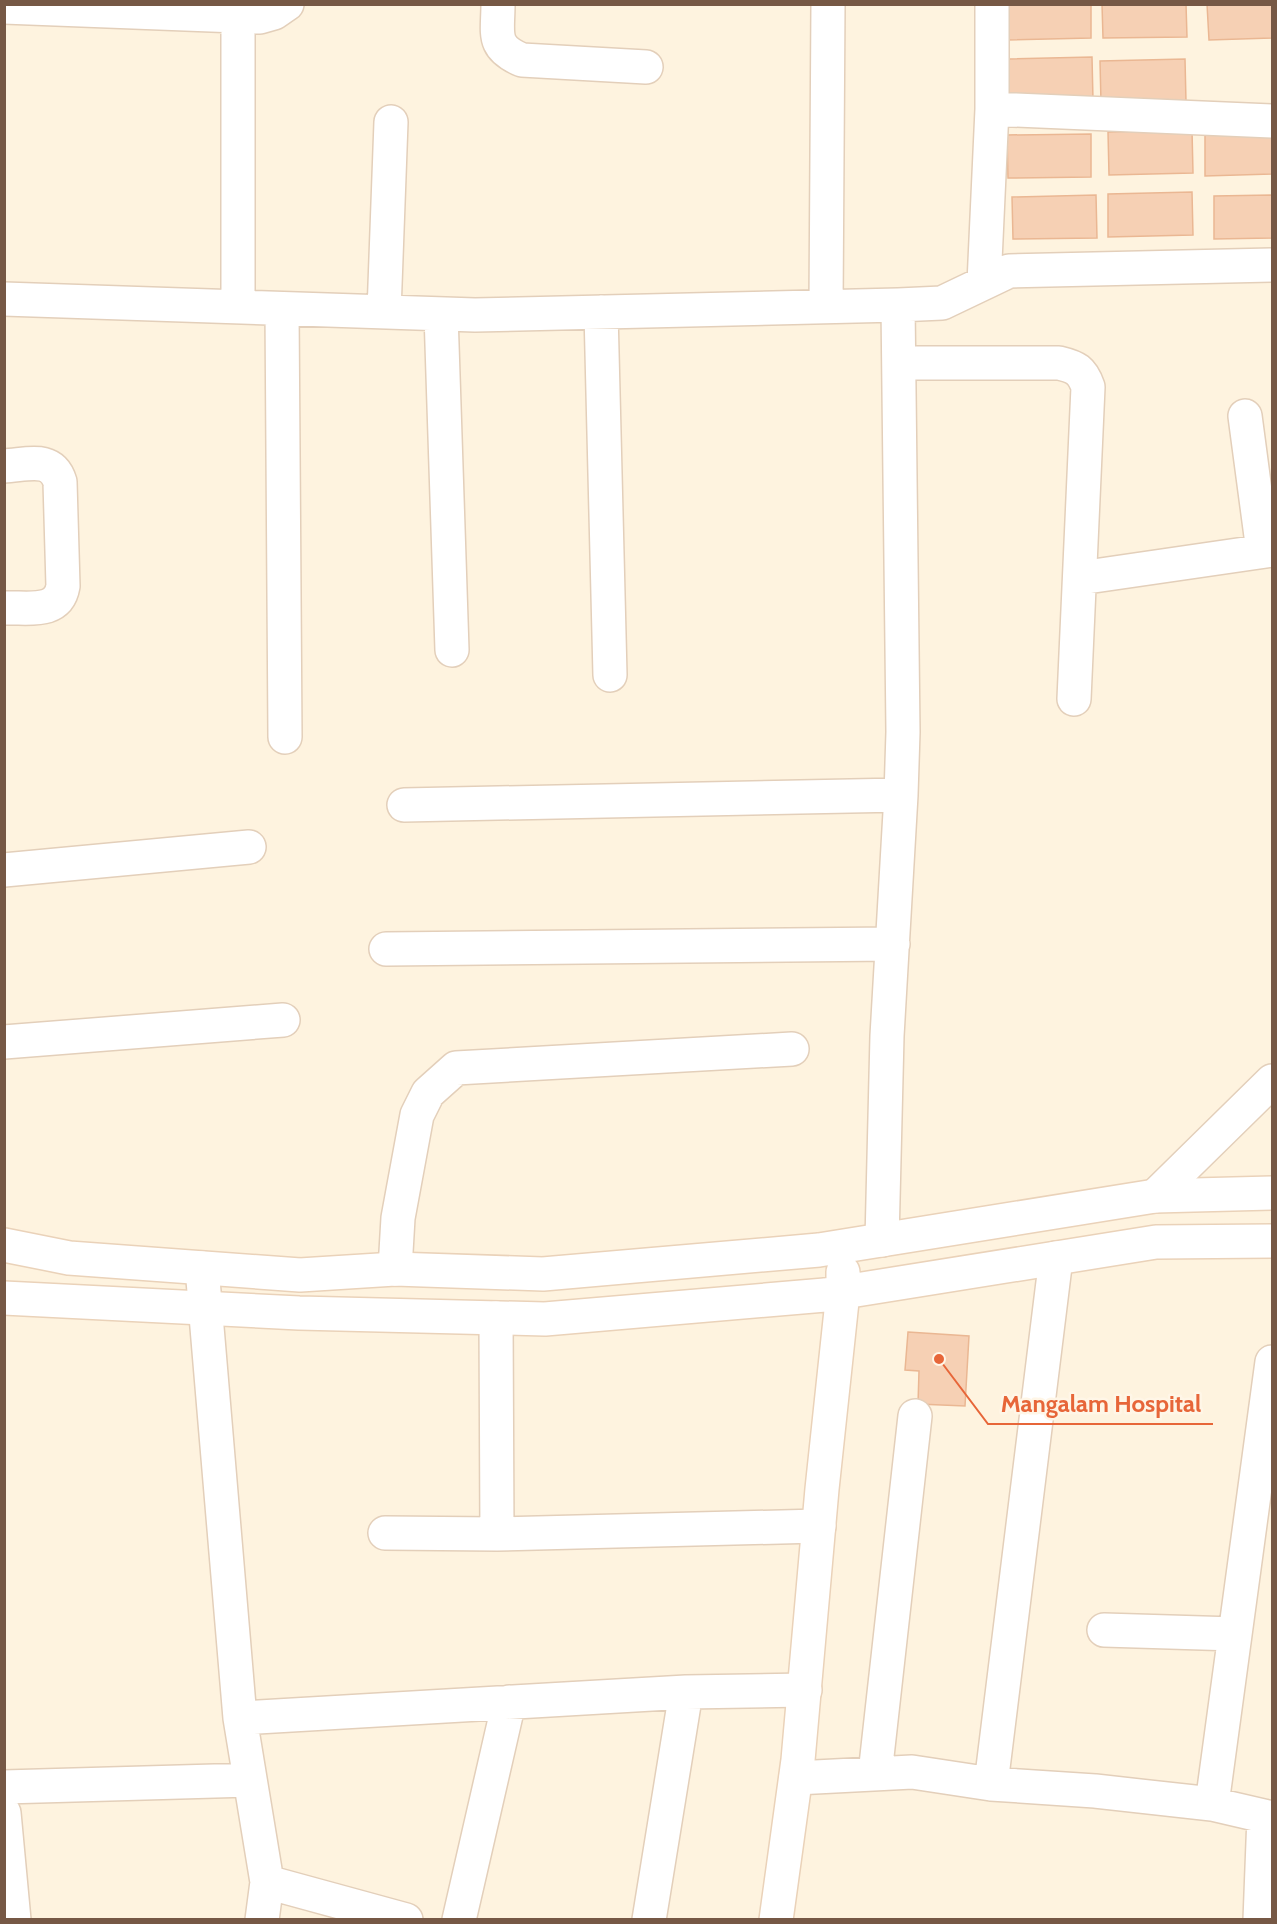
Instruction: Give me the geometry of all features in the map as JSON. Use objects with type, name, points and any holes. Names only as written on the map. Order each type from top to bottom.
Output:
[{"type":"street","points":[[4,7],[260,17],[274,13],[287,4]]},
{"type":"street","points":[[498,4],[499,43],[506,53],[522,60],[646,67]]},
{"type":"street","points":[[826,306],[828,4]]},
{"type":"street","points":[[984,283],[992,109],[992,4]]},
{"type":"street","points":[[238,16],[238,307]]},
{"type":"street","points":[[992,109],[1272,121]]},
{"type":"street","points":[[384,312],[391,122]]},
{"type":"street","points":[[4,299],[475,315],[898,305],[942,303],[1009,270],[1272,265]]},
{"type":"street","points":[[882,1240],[886,1036],[903,732],[898,305]]},
{"type":"street","points":[[282,309],[285,737]]},
{"type":"street","points":[[600,312],[610,675]]},
{"type":"street","points":[[441,314],[452,650]]},
{"type":"street","points":[[899,363],[1059,363],[1072,366],[1084,374],[1089,387],[1074,699]]},
{"type":"street","points":[[1080,578],[1268,550],[1245,416]]},
{"type":"street","points":[[4,466],[39,464],[49,465],[57,471],[60,482],[63,586],[57,603],[48,607],[4,608]]},
{"type":"street","points":[[404,805],[901,795]]},
{"type":"street","points":[[4,870],[249,847]]},
{"type":"street","points":[[386,949],[892,944]]},
{"type":"street","points":[[4,1042],[283,1020]]},
{"type":"street","points":[[395,1269],[398,1218],[417,1115],[428,1093],[456,1068],[792,1049]]},
{"type":"street","points":[[1155,1196],[1272,1081]]},
{"type":"street","points":[[4,1245],[69,1258],[300,1275],[395,1269],[543,1274],[819,1250],[1155,1196],[1272,1193]]},
{"type":"street","points":[[4,1298],[207,1308],[544,1319],[843,1292],[1156,1242],[1272,1241]]},
{"type":"street","points":[[776,1920],[796,1778],[805,1690],[843,1292],[843,1246]]},
{"type":"street","points":[[991,1784],[1056,1258]]},
{"type":"street","points":[[202,1268],[240,1718],[267,1882],[262,1920]]},
{"type":"street","points":[[496,1318],[497,1534]]},
{"type":"street","points":[[1212,1804],[1272,1362]]},
{"type":"street","points":[[875,1774],[915,1416]]},
{"type":"street","points":[[385,1533],[497,1534],[819,1526]]},
{"type":"street","points":[[1104,1630],[1235,1634]]},
{"type":"street","points":[[240,1718],[686,1692],[805,1690]]},
{"type":"street","points":[[649,1920],[686,1692]]},
{"type":"street","points":[[459,1920],[509,1702]]},
{"type":"street","points":[[796,1778],[912,1772],[991,1784],[1095,1791],[1212,1804],[1268,1817],[1260,1920]]},
{"type":"street","points":[[4,1787],[250,1780]]},
{"type":"street","points":[[4,1813],[14,1920]]},
{"type":"street","points":[[267,1882],[406,1920]]},
{"type":"building","points":[[1006,4],[1091,4],[1091,38],[1007,40]]},
{"type":"building","points":[[1102,4],[1186,4],[1187,37],[1103,38]]},
{"type":"building","points":[[1207,4],[1272,4],[1272,38],[1209,40]]},
{"type":"building","points":[[1092,57],[1093,100],[1009,101],[1008,59]]},
{"type":"building","points":[[1185,59],[1186,102],[1101,103],[1100,61]]},
{"type":"building","points":[[1192,130],[1193,173],[1109,175],[1108,132]]},
{"type":"building","points":[[1272,132],[1272,174],[1205,176],[1205,133]]},
{"type":"building","points":[[1091,134],[1091,177],[1008,178],[1007,135]]},
{"type":"building","points":[[1192,192],[1193,235],[1108,237],[1108,194]]},
{"type":"building","points":[[1096,195],[1097,238],[1013,239],[1012,197]]},
{"type":"building","points":[[1272,195],[1272,238],[1214,239],[1214,196]]},
{"type":"building","points":[[908,1332],[969,1336],[965,1406],[918,1404],[919,1371],[905,1370]]},
{"type":"place","name":"Mangalam Hospital","points":[[939,1359]]}]
